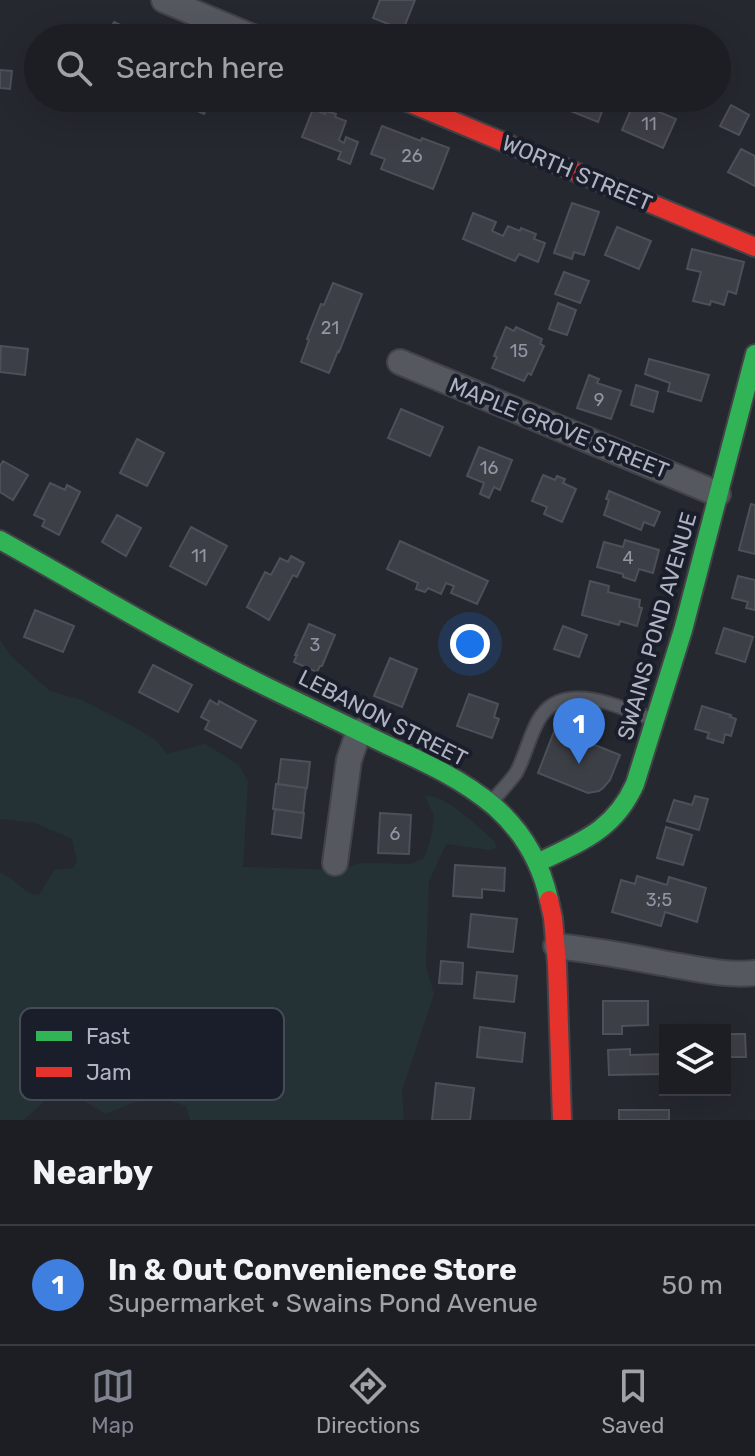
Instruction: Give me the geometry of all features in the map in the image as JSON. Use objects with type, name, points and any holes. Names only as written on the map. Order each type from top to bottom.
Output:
[{"type":"street","points":[[164,0],[221,24]]},
{"type":"street","name":"WORTH STREET","points":[[432,112],[755,247]]},
{"type":"street","name":"SWAINS POND AVENUE","points":[[537,863],[570,847],[616,816],[639,774],[685,623],[755,354]]},
{"type":"street","name":"MAPLE GROVE STREET","points":[[400,362],[718,494]]},
{"type":"street","name":"LEBANON STREET","points":[[0,540],[261,684],[450,775],[490,803],[522,836],[537,863],[548,895],[556,946],[562,1120]]},
{"type":"street","points":[[335,863],[349,760],[359,731]]},
{"type":"street","points":[[556,946],[701,970],[755,973]]},
{"type":"lane","points":[[490,803],[515,774],[539,719],[558,701],[570,698],[608,703],[656,721]]},
{"type":"shaded area","points":[[0,640],[12,657],[50,691],[82,700],[132,726],[156,740],[167,754],[205,744],[239,765],[248,782],[243,867],[341,870],[360,863],[411,864],[424,858],[431,838],[434,816],[425,796],[452,806],[495,842],[496,848],[489,850],[446,844],[429,881],[426,967],[434,994],[402,1091],[404,1120],[190,1120],[186,1106],[167,1100],[284,1100],[284,1008],[20,1008],[20,1100],[46,1100],[24,1120],[0,1120],[0,873],[28,892],[39,895],[54,870],[73,868],[77,862],[72,839],[35,823],[0,819]]},
{"type":"shaded area","points":[[82,1100],[154,1100],[135,1102],[106,1114]]},
{"type":"building","points":[[380,0],[415,0],[405,24],[388,24],[373,18]]},
{"type":"building","points":[[0,70],[12,71],[10,89],[0,88]]},
{"type":"building","points":[[731,105],[749,115],[739,135],[720,126],[727,112],[731,112]]},
{"type":"building","points":[[312,112],[329,112],[346,121],[339,140],[344,143],[346,137],[358,142],[350,164],[338,159],[341,152],[302,137]]},
{"type":"building","points":[[573,112],[602,112],[598,122]]},
{"type":"building","points":[[630,112],[659,112],[676,119],[663,148],[622,130]]},
{"type":"building","points":[[382,126],[449,148],[433,189],[381,169],[385,159],[371,154]]},
{"type":"building","points":[[741,149],[755,156],[755,186],[728,172]]},
{"type":"building","points":[[572,203],[599,212],[584,255],[574,252],[572,259],[554,253]]},
{"type":"building","points":[[473,213],[496,222],[492,231],[503,236],[508,226],[536,234],[534,239],[545,243],[538,262],[519,254],[515,261],[463,239]]},
{"type":"building","points":[[617,227],[651,241],[639,269],[605,255]]},
{"type":"building","points":[[692,249],[744,262],[736,294],[728,291],[724,305],[693,301],[701,272],[687,269]]},
{"type":"building","points":[[564,272],[589,281],[580,303],[555,294]]},
{"type":"building","points":[[333,283],[362,294],[329,373],[301,362],[321,304],[324,305]]},
{"type":"building","points":[[558,303],[576,310],[567,335],[549,329]]},
{"type":"building","points":[[506,327],[514,331],[516,327],[542,339],[540,344],[544,346],[531,375],[528,373],[524,381],[492,368]]},
{"type":"building","points":[[1,346],[28,349],[25,375],[0,372]]},
{"type":"building","points":[[649,359],[709,375],[701,401],[668,391],[670,383],[645,374]]},
{"type":"building","points":[[589,375],[599,379],[597,383],[621,391],[611,419],[577,408]]},
{"type":"building","points":[[636,385],[658,392],[653,412],[631,405]]},
{"type":"building","points":[[401,409],[443,427],[430,456],[388,438]]},
{"type":"building","points":[[137,439],[164,453],[147,486],[120,473]]},
{"type":"building","points":[[479,447],[512,460],[500,490],[494,487],[489,498],[480,494],[484,483],[467,476]]},
{"type":"building","points":[[3,461],[28,475],[13,500],[0,492],[0,466]]},
{"type":"building","points":[[543,475],[555,480],[557,476],[565,479],[563,483],[576,489],[562,522],[544,514],[547,507],[532,501]]},
{"type":"building","points":[[50,483],[65,490],[67,485],[80,492],[59,535],[42,526],[45,520],[34,515]]},
{"type":"building","points":[[609,491],[660,512],[654,526],[644,522],[641,530],[604,515]]},
{"type":"building","points":[[751,504],[755,505],[755,554],[739,550]]},
{"type":"building","points":[[117,515],[141,528],[126,556],[102,542]]},
{"type":"building","points":[[191,527],[227,546],[206,585],[170,566]]},
{"type":"building","points":[[625,540],[659,550],[653,573],[639,569],[635,581],[623,577],[623,574],[597,567],[604,542],[623,547]]},
{"type":"building","points":[[400,541],[488,581],[477,604],[451,593],[454,586],[446,583],[441,594],[428,588],[425,592],[416,589],[418,583],[387,569]]},
{"type":"building","points":[[291,556],[304,563],[297,577],[293,575],[269,620],[247,607],[265,572],[271,575],[280,558],[288,562]]},
{"type":"building","points":[[738,576],[755,580],[755,610],[746,608],[748,602],[732,598]]},
{"type":"building","points":[[590,581],[609,586],[608,592],[640,600],[639,607],[642,608],[637,626],[620,621],[619,625],[582,615]]},
{"type":"building","points":[[35,610],[74,626],[63,652],[24,637]]},
{"type":"building","points":[[309,624],[335,635],[317,672],[294,662]]},
{"type":"building","points":[[563,626],[587,635],[579,657],[554,649]]},
{"type":"building","points":[[724,628],[753,637],[745,662],[716,653]]},
{"type":"building","points":[[390,658],[417,669],[402,707],[374,696]]},
{"type":"building","points":[[153,665],[192,685],[178,712],[139,692]]},
{"type":"building","points":[[469,694],[498,704],[494,717],[499,719],[492,738],[457,726]]},
{"type":"building","points":[[210,700],[218,705],[219,701],[256,721],[241,748],[205,729],[209,721],[201,717]]},
{"type":"building","points":[[702,706],[736,719],[731,736],[725,734],[723,743],[707,738],[709,733],[695,729]]},
{"type":"building","points":[[555,729],[620,755],[610,780],[603,788],[588,793],[538,773]]},
{"type":"building","points":[[281,759],[310,762],[307,788],[278,784]]},
{"type":"building","points":[[276,784],[306,788],[303,813],[273,809]]},
{"type":"building","points":[[695,796],[708,799],[699,830],[667,821],[674,800],[692,805]]},
{"type":"building","points":[[275,809],[304,813],[301,838],[272,834]]},
{"type":"building","points":[[380,813],[411,815],[409,854],[378,853]]},
{"type":"building","points":[[666,827],[692,835],[683,865],[657,858]]},
{"type":"building","points":[[455,865],[505,868],[504,891],[482,889],[482,898],[453,896]]},
{"type":"building","points":[[637,876],[667,885],[669,877],[706,888],[697,922],[665,912],[661,926],[612,912],[621,880],[635,884]]},
{"type":"building","points":[[471,914],[517,919],[513,952],[468,947]]},
{"type":"building","points":[[441,961],[463,963],[462,984],[439,983]]},
{"type":"building","points":[[477,972],[517,976],[514,1002],[474,998]]},
{"type":"building","points":[[603,1001],[648,1001],[648,1025],[622,1026],[622,1034],[603,1034]]},
{"type":"building","points":[[480,1027],[525,1033],[522,1062],[477,1057]]},
{"type":"building","points":[[731,1034],[745,1034],[746,1057],[731,1057]]},
{"type":"building","points":[[630,1049],[630,1055],[659,1054],[659,1074],[609,1075],[608,1050]]},
{"type":"building","points":[[436,1083],[474,1088],[470,1120],[432,1120]]},
{"type":"building","points":[[619,1110],[669,1110],[669,1120],[619,1120]]},
{"type":"traffic: fast","points":[[537,863],[581,841],[606,824],[627,800],[635,784],[683,630],[755,354]]},
{"type":"traffic: fast","points":[[0,540],[198,652],[428,764],[469,788],[495,807],[522,838],[536,861],[549,900]]},
{"type":"traffic: jam","points":[[432,112],[755,247]]},
{"type":"traffic: jam","points":[[549,900],[557,964],[562,1120]]},
{"type":"place","name":"In & Out Convenience Store","points":[[579,764]]}]
